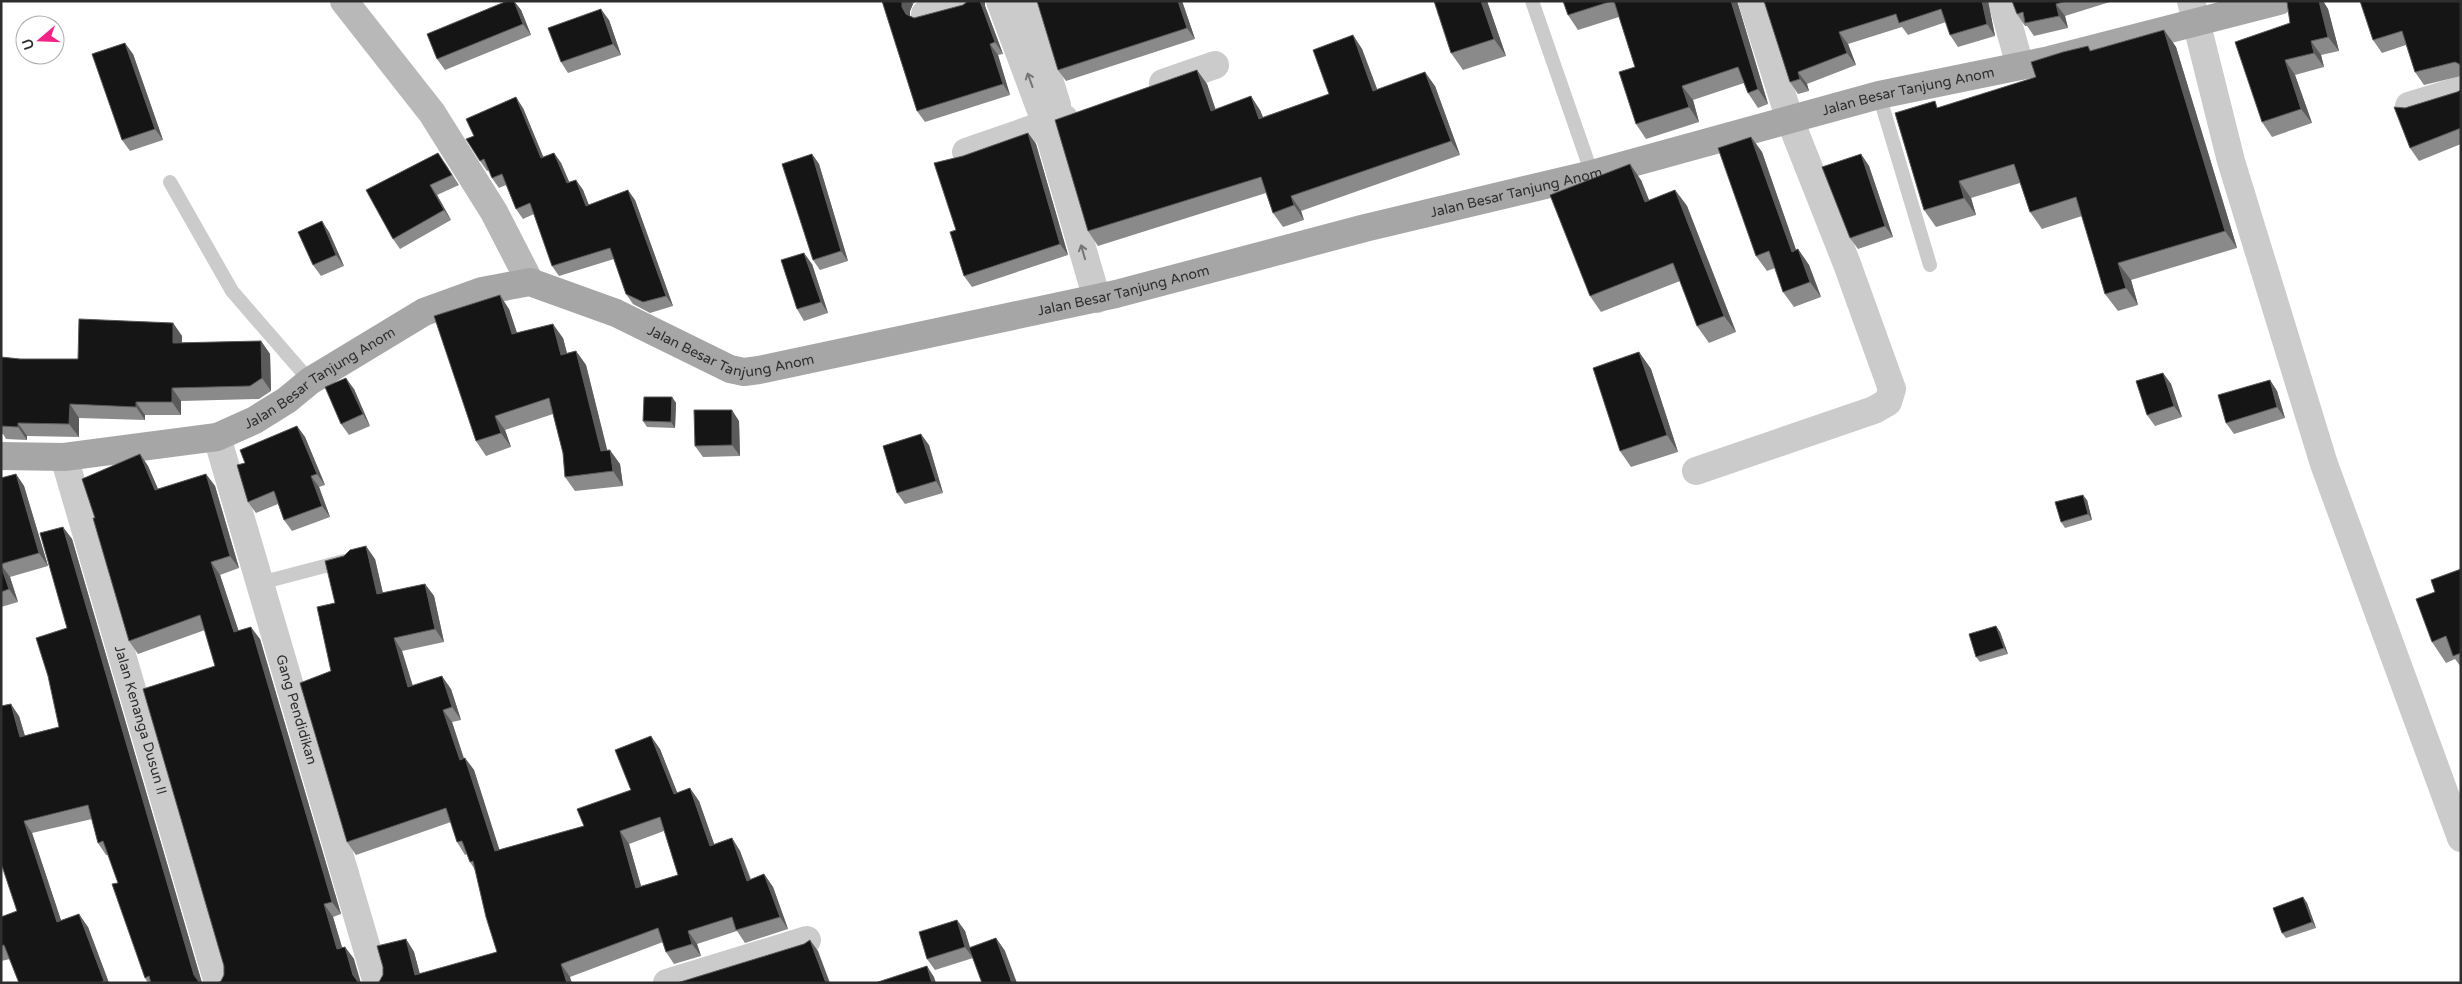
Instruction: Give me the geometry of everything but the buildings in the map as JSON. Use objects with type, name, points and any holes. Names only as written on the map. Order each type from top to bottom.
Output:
[{"type":"main road","name":"Jalan Besar Tanjung Anom","points":[[1,456],[64,457],[217,437],[256,420],[287,400],[310,381],[424,312],[482,290],[530,282],[616,313],[708,359],[744,372],[1106,296],[1374,226],[1592,174],[1879,95],[2020,66],[2193,12],[2279,1]]},
{"type":"street","points":[[344,1],[432,113],[494,212],[530,282]]},
{"type":"street","points":[[925,14],[966,1]]},
{"type":"street","points":[[1000,1],[1054,121]]},
{"type":"street","points":[[1025,1],[1054,121],[1106,296]]},
{"type":"street","points":[[1696,472],[1874,410],[1888,402],[1892,388],[1847,264],[1790,120],[1752,1]]},
{"type":"street","points":[[2002,1],[2020,66]]},
{"type":"street","points":[[2193,12],[2231,161],[2324,464],[2461,838]]},
{"type":"street","points":[[1143,90],[1215,65]]},
{"type":"street","points":[[2409,106],[2461,90]]},
{"type":"street","points":[[966,152],[1088,109]]},
{"type":"street","name":"Gang Pendidikan","points":[[217,437],[377,983]]},
{"type":"street","name":"Jalan Kenanga Dusun II","points":[[64,457],[218,983]]},
{"type":"street","points":[[666,983],[807,940]]},
{"type":"lane","points":[[1532,1],[1592,174]]},
{"type":"lane","points":[[1879,95],[1930,265]]},
{"type":"lane","points":[[170,182],[232,291],[310,381]]},
{"type":"lane","points":[[260,583],[350,560]]}]
